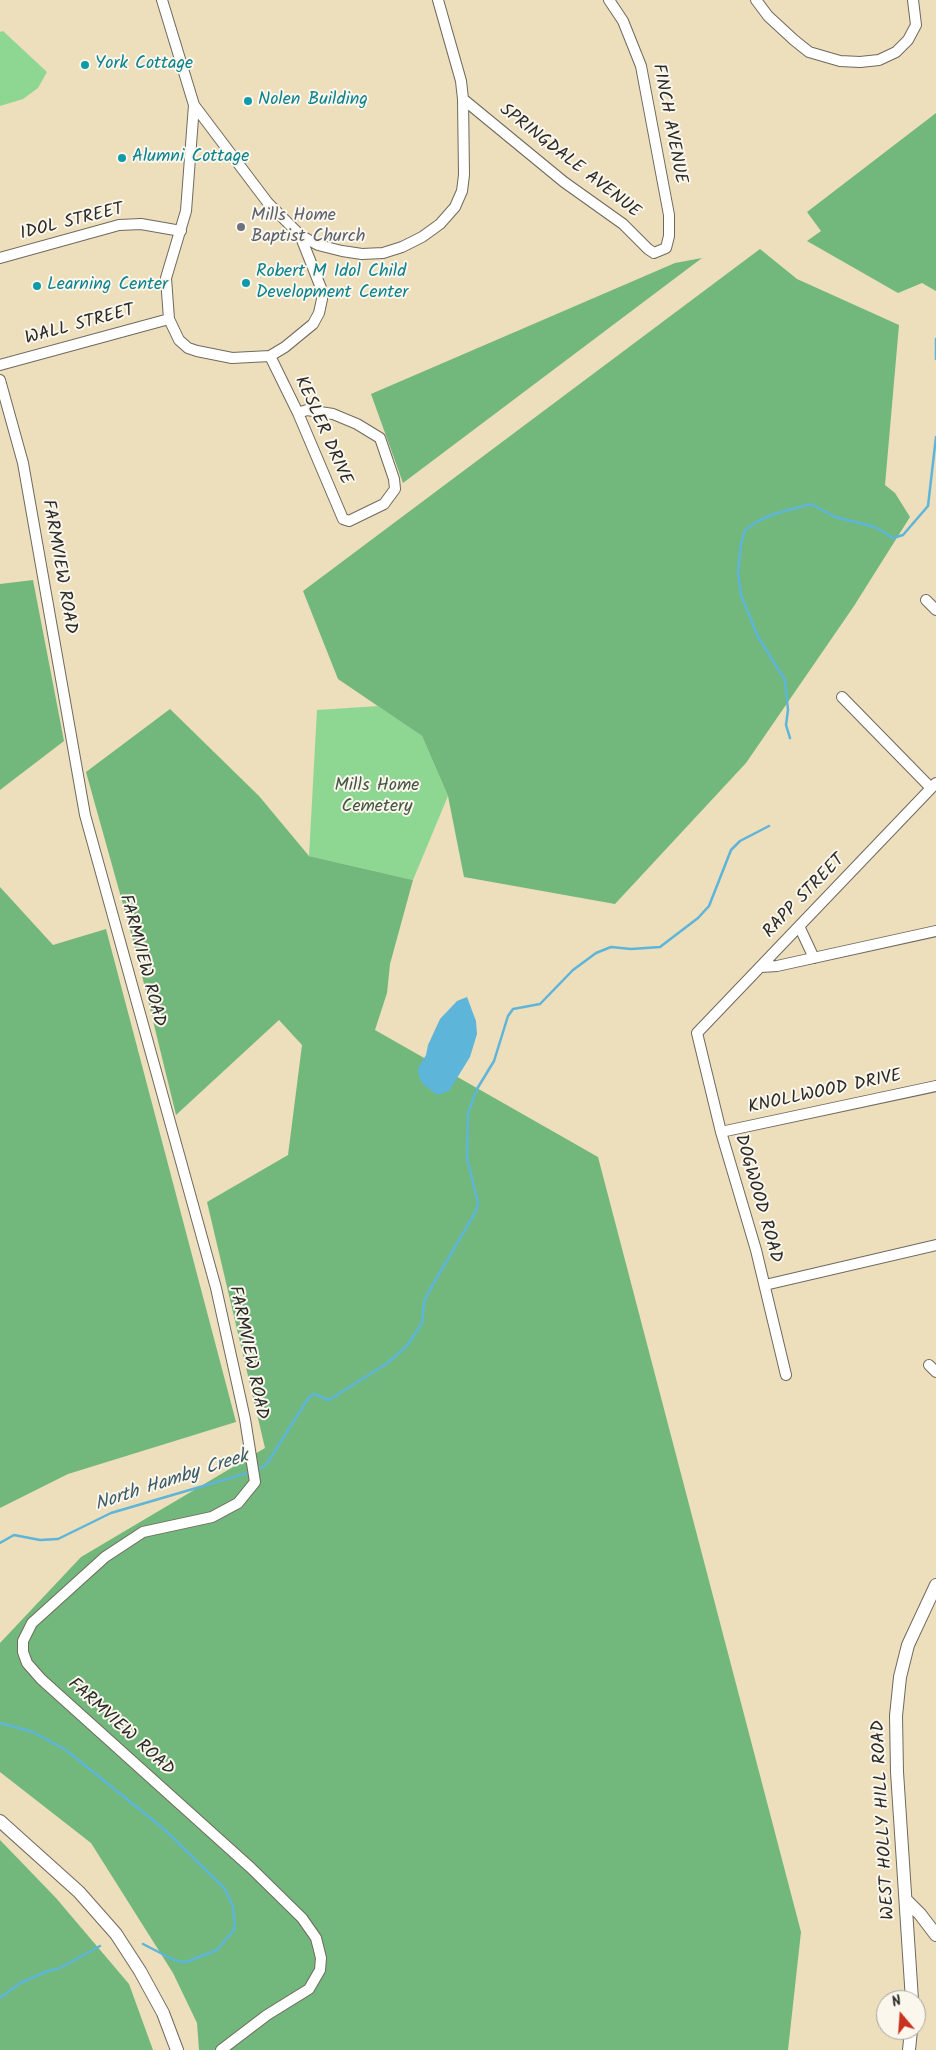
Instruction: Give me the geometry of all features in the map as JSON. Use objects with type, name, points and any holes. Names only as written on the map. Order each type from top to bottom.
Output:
[{"type":"street","points":[[162,0],[194,106],[268,203],[300,235],[318,245],[362,254],[383,253],[402,248],[440,224],[455,207],[463,183],[465,153],[464,99],[438,0]]},
{"type":"street","name":"FINCH AVENUE","points":[[609,0],[623,21],[641,66],[661,170],[669,216],[669,236],[666,248],[654,253]]},
{"type":"street","points":[[756,0],[775,23],[809,52],[840,61],[860,62],[879,60],[896,52],[908,40],[916,25],[916,9],[913,0]]},
{"type":"street","name":"SPRINGDALE AVENUE","points":[[464,99],[564,182],[623,224],[654,253]]},
{"type":"street","points":[[194,106],[186,211],[166,278],[169,319],[179,340],[197,351],[232,358],[270,356],[304,333],[319,312],[322,300],[321,288],[300,235]]},
{"type":"street","name":"IDOL STREET","points":[[0,258],[119,225],[141,224],[181,231]]},
{"type":"street","name":"WALL STREET","points":[[0,365],[169,319]]},
{"type":"street","name":"KESLER DRIVE","points":[[270,356],[298,413],[343,519],[349,521],[384,504],[395,489],[385,448],[380,438],[357,424],[332,414],[307,410],[298,413]]},
{"type":"street","name":"FARMVIEW ROAD","points":[[0,380],[24,472],[85,815],[216,1288],[254,1469],[255,1482],[238,1503],[212,1517],[143,1532],[105,1557],[32,1623],[23,1641],[23,1652],[26,1663],[41,1679],[251,1868],[302,1918],[316,1938],[321,1958],[320,1970],[309,1989],[267,2015],[221,2050]]},
{"type":"street","points":[[926,600],[936,610]]},
{"type":"street","points":[[842,697],[933,785]]},
{"type":"street","name":"RAPP STREET","points":[[697,1033],[933,785]]},
{"type":"street","points":[[799,926],[814,958]]},
{"type":"street","points":[[761,966],[777,966],[936,930]]},
{"type":"street","name":"DOGWOOD ROAD","points":[[697,1033],[721,1132],[765,1285],[786,1375]]},
{"type":"street","name":"KNOLLWOOD DRIVE","points":[[721,1132],[936,1086]]},
{"type":"street","points":[[765,1285],[936,1245]]},
{"type":"street","name":"WEST HOLLY HILL ROAD","points":[[911,1990],[897,1772],[898,1694],[908,1645],[936,1585]]},
{"type":"street","points":[[0,1821],[79,1892],[116,1934],[160,2007],[177,2050]]},
{"type":"street","points":[[906,1900],[936,1935]]},
{"type":"green space","points":[[3,31],[47,72],[38,88],[23,99],[0,106],[0,32]]},
{"type":"green space","points":[[936,113],[936,291],[922,283],[898,293],[807,241],[821,231],[807,212]]},
{"type":"green space","points":[[760,249],[797,279],[899,325],[885,485],[895,493],[910,517],[854,606],[746,763],[615,904],[464,877],[448,796],[422,736],[338,679],[303,591]]},
{"type":"green space","points":[[702,258],[403,483],[371,394],[675,263]]},
{"type":"green space","points":[[33,580],[64,741],[0,790],[0,584]]},
{"type":"green space","name":"Mills Home Cemetery","points":[[378,706],[422,736],[448,796],[413,880],[309,856],[317,710]]},
{"type":"green space","points":[[170,709],[259,796],[309,856],[413,880],[390,964],[387,993],[375,1030],[598,1157],[801,1932],[788,2050],[199,2050],[197,2023],[173,1973],[91,1843],[0,1772],[0,1643],[81,1557],[265,1448],[207,1202],[288,1155],[302,1045],[279,1020],[176,1115],[136,951],[86,772]]},
{"type":"green space","points":[[0,887],[53,945],[106,929],[236,1422],[68,1474],[0,1508]]},
{"type":"green space","points":[[0,1840],[56,1898],[129,1984],[153,2050],[0,2050]]},
{"type":"water","points":[[467,997],[476,1021],[477,1034],[470,1057],[449,1091],[437,1095],[423,1084],[419,1077],[418,1068],[426,1055],[428,1045],[440,1019],[457,1001]]},
{"type":"waterway","name":"North Hamby Creek","points":[[936,339],[936,359]]},
{"type":"waterway","name":"North Hamby Creek","points":[[790,738],[786,725],[788,710],[785,680],[758,637],[741,595],[738,572],[741,544],[745,530],[758,521],[774,514],[811,504],[835,517],[875,527],[893,538],[903,535],[928,506],[936,437]]},
{"type":"waterway","name":"North Hamby Creek","points":[[257,1470],[266,1465],[309,1397],[314,1394],[329,1400],[386,1364],[407,1346],[422,1323],[424,1302],[428,1293],[476,1211],[478,1203],[467,1158],[468,1113],[477,1089],[494,1061],[508,1016],[513,1009],[540,1004],[573,970],[596,953],[611,947],[631,949],[660,947],[698,918],[709,906],[731,850],[740,841],[769,826]]},
{"type":"waterway","name":"North Hamby Creek","points":[[0,1543],[14,1535],[40,1540],[58,1539],[111,1513],[251,1472]]},
{"type":"waterway","name":"North Hamby Creek","points":[[0,1723],[33,1732],[66,1750],[164,1829],[225,1889],[233,1907],[235,1929],[217,1950],[186,1962],[176,1961],[143,1944]]},
{"type":"waterway","name":"North Hamby Creek","points":[[0,1998],[20,1983],[60,1968],[100,1946]]},
{"type":"place","name":"York Cottage","points":[[85,65]]},
{"type":"place","name":"Nolen Building","points":[[248,101]]},
{"type":"place","name":"Alumni Cottage","points":[[122,158]]},
{"type":"place","name":"Mills Home Baptist Church","points":[[241,227]]},
{"type":"place","name":"Robert M Idol Child Development Center","points":[[246,283]]},
{"type":"place","name":"Learning Center","points":[[37,286]]}]
